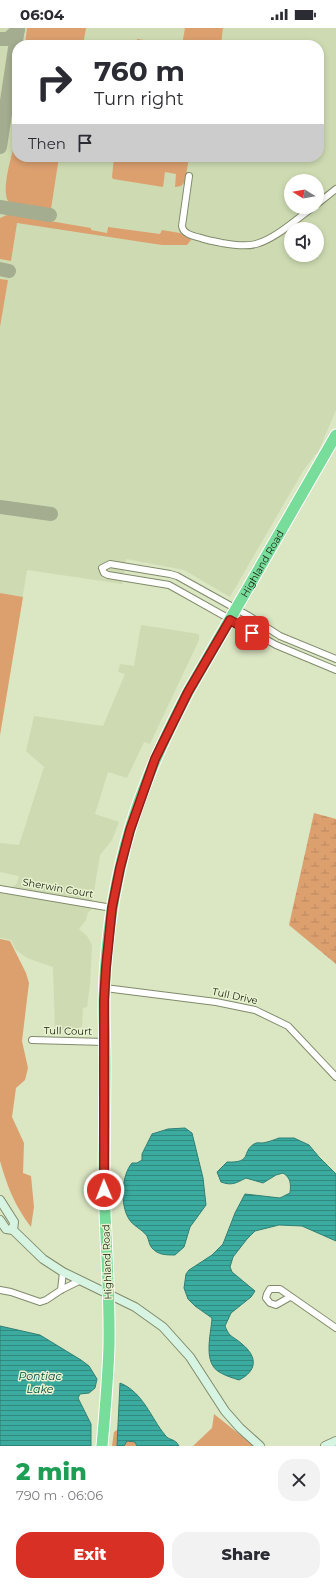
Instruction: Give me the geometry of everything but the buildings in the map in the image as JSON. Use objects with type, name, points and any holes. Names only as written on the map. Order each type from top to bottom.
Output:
[{"type":"highway","name":"Highland Road","points":[[102,1446],[109,1347],[104,1180],[105,988],[112,908],[120,868],[130,830],[155,759],[188,692],[336,435]]},
{"type":"main road","points":[[0,1200],[14,1222],[13,1230]]},
{"type":"main road","points":[[0,1220],[6,1229],[13,1230],[43,1259],[79,1281],[143,1312],[167,1331],[190,1356],[225,1411],[240,1428],[260,1446]]},
{"type":"main road","points":[[325,1446],[336,1441]]},
{"type":"street","points":[[189,176],[182,230],[203,239],[228,244],[256,244],[264,241],[285,228],[304,214]]},
{"type":"street","points":[[324,198],[336,189]]},
{"type":"street","points":[[336,659],[280,636],[181,578],[170,574],[110,564],[105,565],[102,568],[104,573],[108,575],[169,585],[281,648],[336,670]]},
{"type":"street","name":"Sherwin Court","points":[[0,889],[112,908]]},
{"type":"street","name":"Tull Drive","points":[[105,988],[216,1002],[239,1006],[268,1015],[288,1026],[336,1077]]},
{"type":"street","name":"Tull Court","points":[[32,1040],[105,1042]]},
{"type":"street","points":[[61,1290],[63,1272]]},
{"type":"street","points":[[0,1290],[11,1292],[40,1302],[79,1281]]},
{"type":"street","points":[[290,1297],[336,1328]]},
{"type":"shaded area","points":[[0,28],[336,28],[336,410],[319,450],[303,471],[230,597],[184,570],[126,559],[122,584],[27,570],[0,735]]},
{"type":"shaded area","points":[[141,625],[199,634],[199,640],[150,744],[144,742],[127,778],[108,772],[95,814],[119,822],[112,840],[100,855],[91,910],[88,912],[86,920],[79,929],[87,936],[92,945],[90,985],[87,1007],[83,1008],[82,1026],[78,1029],[55,1030],[53,967],[27,958],[16,950],[11,940],[0,938],[0,892],[7,893],[17,883],[19,876],[0,872],[0,843],[19,845],[44,767],[26,751],[34,716],[103,726],[125,674],[118,672],[120,664],[134,666]]},
{"type":"green space","points":[[27,28],[86,28],[84,40],[26,40]]},
{"type":"green space","points":[[185,28],[223,28],[222,40],[183,40]]},
{"type":"green space","points":[[12,153],[12,162],[58,162],[51,209],[9,202],[6,190]]},
{"type":"green space","points":[[114,162],[188,162],[185,182],[181,186],[175,187],[176,174],[165,172],[163,187],[113,179]]},
{"type":"green space","points":[[9,214],[91,228],[91,230],[107,233],[108,227],[160,234],[162,230],[180,233],[191,240],[187,245],[162,245],[17,223],[11,261],[0,259],[0,218]]},
{"type":"green space","points":[[0,279],[8,280],[0,327]]},
{"type":"green space","points":[[0,593],[23,597],[0,735]]},
{"type":"green space","points":[[314,813],[336,819],[336,964],[289,925]]},
{"type":"green space","points":[[0,939],[10,941],[26,973],[29,983],[22,1041],[28,1068],[25,1080],[16,1088],[12,1117],[24,1143],[23,1173],[31,1176],[34,1207],[31,1227],[12,1196],[0,1161]]},
{"type":"green space","points":[[214,1414],[254,1446],[193,1446],[212,1428]]},
{"type":"green space","points":[[121,1427],[137,1446],[112,1446],[114,1432]]},
{"type":"water","points":[[185,1128],[192,1133],[203,1178],[206,1205],[190,1227],[184,1247],[175,1255],[165,1255],[152,1248],[147,1236],[129,1219],[123,1199],[124,1183],[128,1169],[132,1163],[137,1163],[142,1160],[142,1154],[152,1134],[168,1129]]},
{"type":"water","points":[[279,1138],[294,1138],[309,1145],[336,1174],[336,1241],[302,1226],[279,1225],[255,1231],[233,1257],[230,1267],[232,1272],[255,1291],[251,1297],[231,1313],[225,1326],[229,1334],[247,1349],[253,1359],[252,1368],[239,1380],[221,1373],[215,1369],[211,1363],[209,1340],[212,1318],[188,1299],[184,1288],[186,1274],[189,1270],[212,1255],[223,1244],[235,1213],[245,1194],[280,1198],[290,1193],[290,1182],[288,1177],[283,1173],[276,1175],[263,1183],[246,1178],[237,1183],[228,1184],[221,1182],[217,1172],[227,1162],[235,1162],[244,1159],[250,1147],[255,1143],[265,1143]]},
{"type":"water","name":"Pontiac Lake","points":[[0,1326],[40,1335],[89,1366],[97,1379],[95,1388],[89,1393],[80,1394],[78,1398],[91,1424],[91,1446],[0,1446]]},
{"type":"water","points":[[120,1383],[128,1387],[141,1399],[165,1435],[176,1442],[179,1446],[137,1446],[135,1442],[127,1441],[124,1446],[117,1446]]},
{"type":"taxiway","points":[[16,40],[18,28]]},
{"type":"taxiway","points":[[0,39],[8,39],[18,30]]},
{"type":"taxiway","points":[[0,147],[12,68]]},
{"type":"taxiway","points":[[0,207],[50,215]]},
{"type":"taxiway","points":[[0,269],[9,271]]},
{"type":"taxiway","points":[[0,507],[51,514]]},
{"type":"route","points":[[104,1190],[104,1000],[112,908],[124,848],[155,759],[188,692],[230,620],[252,633]]}]
